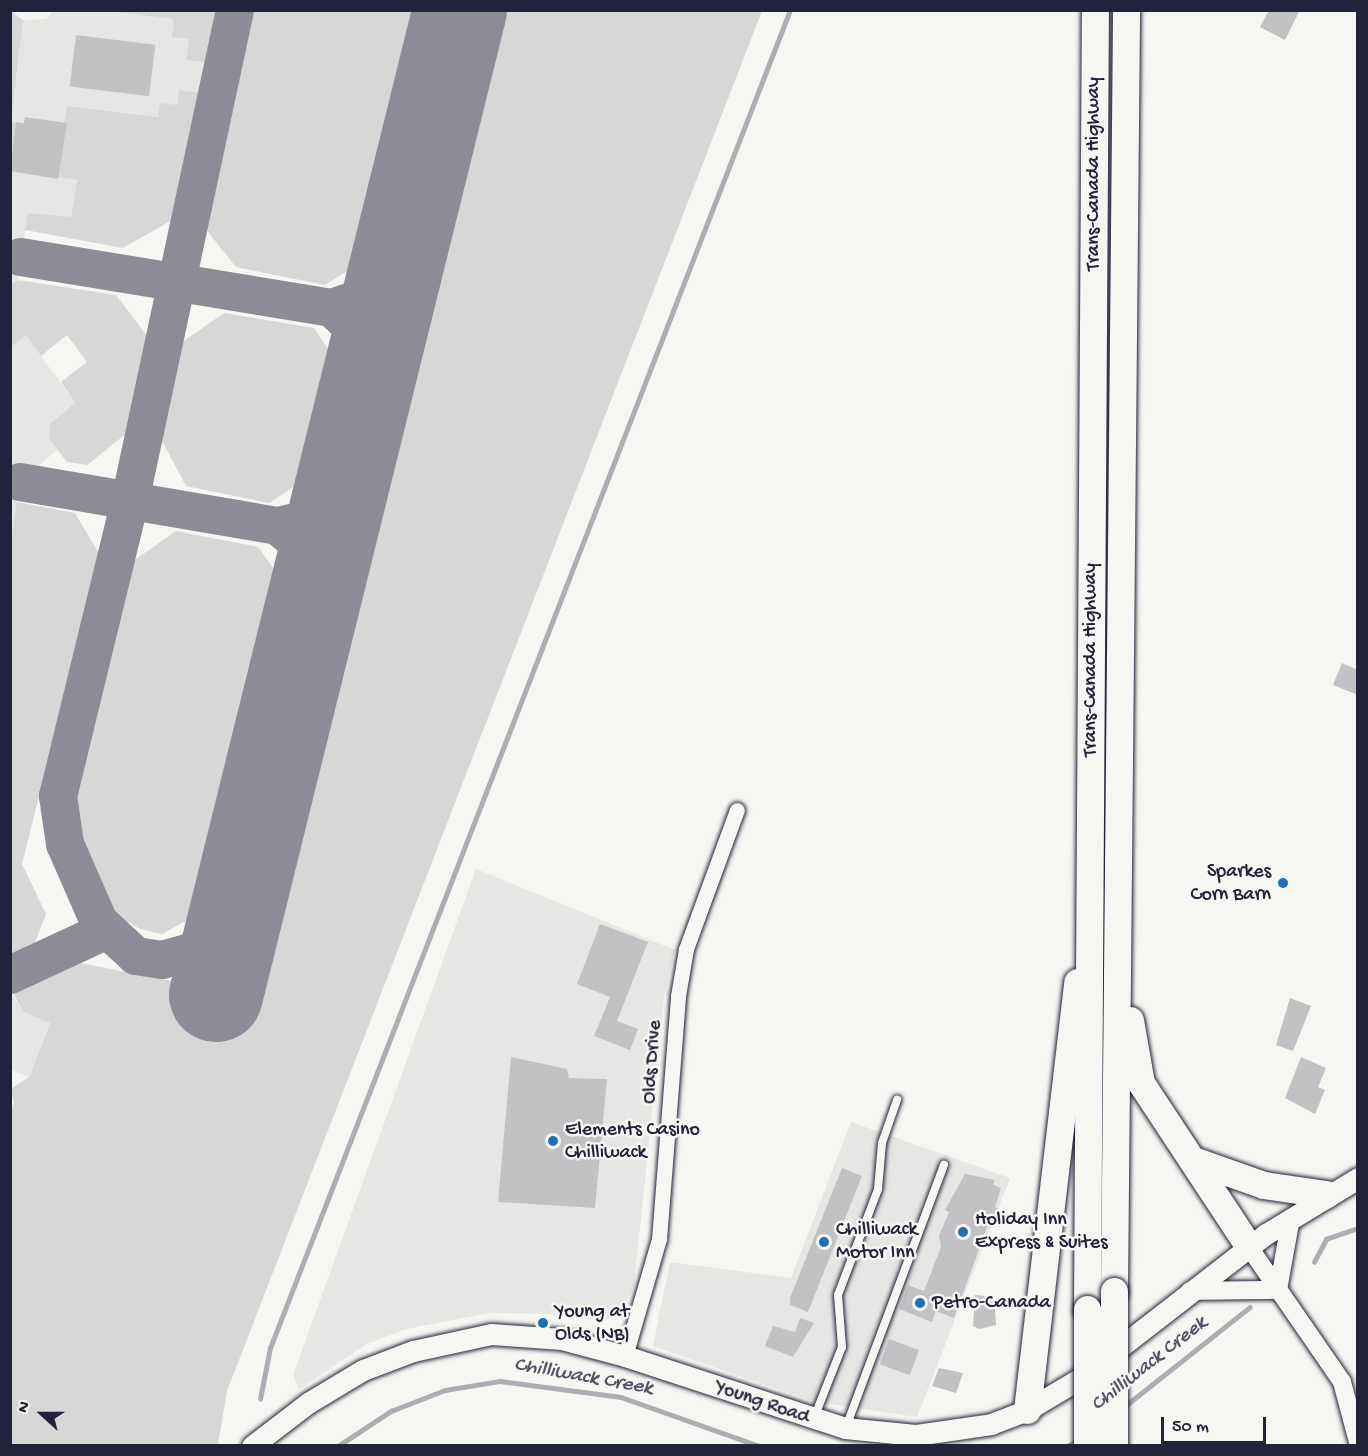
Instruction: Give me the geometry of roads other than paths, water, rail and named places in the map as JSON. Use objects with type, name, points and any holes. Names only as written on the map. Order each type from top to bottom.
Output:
[{"type":"highway","name":"Trans-Canada Highway","points":[[1087,1446],[1095,10]]},
{"type":"highway","name":"Trans-Canada Highway","points":[[1114,1446],[1114,1291],[1123,748],[1126,10]]},
{"type":"highway","points":[[1027,1410],[1081,946],[1090,747]]},
{"type":"highway","points":[[1123,748],[1130,1020],[1141,1083],[1249,1247]]},
{"type":"highway","points":[[1193,1161],[1264,1185],[1326,1194]]},
{"type":"main road","name":"Young Road","points":[[252,1446],[317,1397],[363,1370],[413,1351],[491,1334],[562,1339],[625,1356],[813,1421],[845,1428],[905,1435],[953,1433],[1027,1410],[1079,1379],[1188,1291],[1249,1247],[1326,1194],[1358,1178]]},
{"type":"street","name":"Olds Drive","points":[[625,1356],[659,1239],[678,996],[686,948],[737,810]]},
{"type":"street","points":[[1278,1290],[1291,1218]]},
{"type":"street","points":[[1249,1247],[1342,1382],[1358,1442]]},
{"type":"street","points":[[1188,1291],[1278,1290]]},
{"type":"lane","points":[[813,1421],[842,1347],[838,1295],[878,1189],[882,1143],[897,1100]]},
{"type":"lane","points":[[845,1428],[944,1165]]},
{"type":"waterway","points":[[260,1399],[270,1348],[790,10]]},
{"type":"waterway","name":"Chilliwack Creek","points":[[1314,1262],[1326,1239],[1358,1228]]},
{"type":"waterway","name":"Chilliwack Creek","points":[[1125,1406],[1250,1307]]},
{"type":"waterway","name":"Chilliwack Creek","points":[[338,1446],[391,1411],[445,1390],[500,1381],[621,1397],[759,1446]]},
{"type":"waterway","name":"Chilliwack Creek","points":[[1067,1446],[1077,1441]]},
{"type":"place","name":"Sparkes Corn Barn","points":[[1283,883]]},
{"type":"place","name":"Elements Casino Chilliwack","points":[[553,1141]]},
{"type":"place","name":"Holiday Inn Express & Suites","points":[[963,1232]]},
{"type":"place","name":"Chilliwack Motor Inn","points":[[824,1242]]},
{"type":"place","name":"Petro-Canada","points":[[920,1303]]},
{"type":"place","name":"Young at Olds (NB)","points":[[543,1323]]}]
